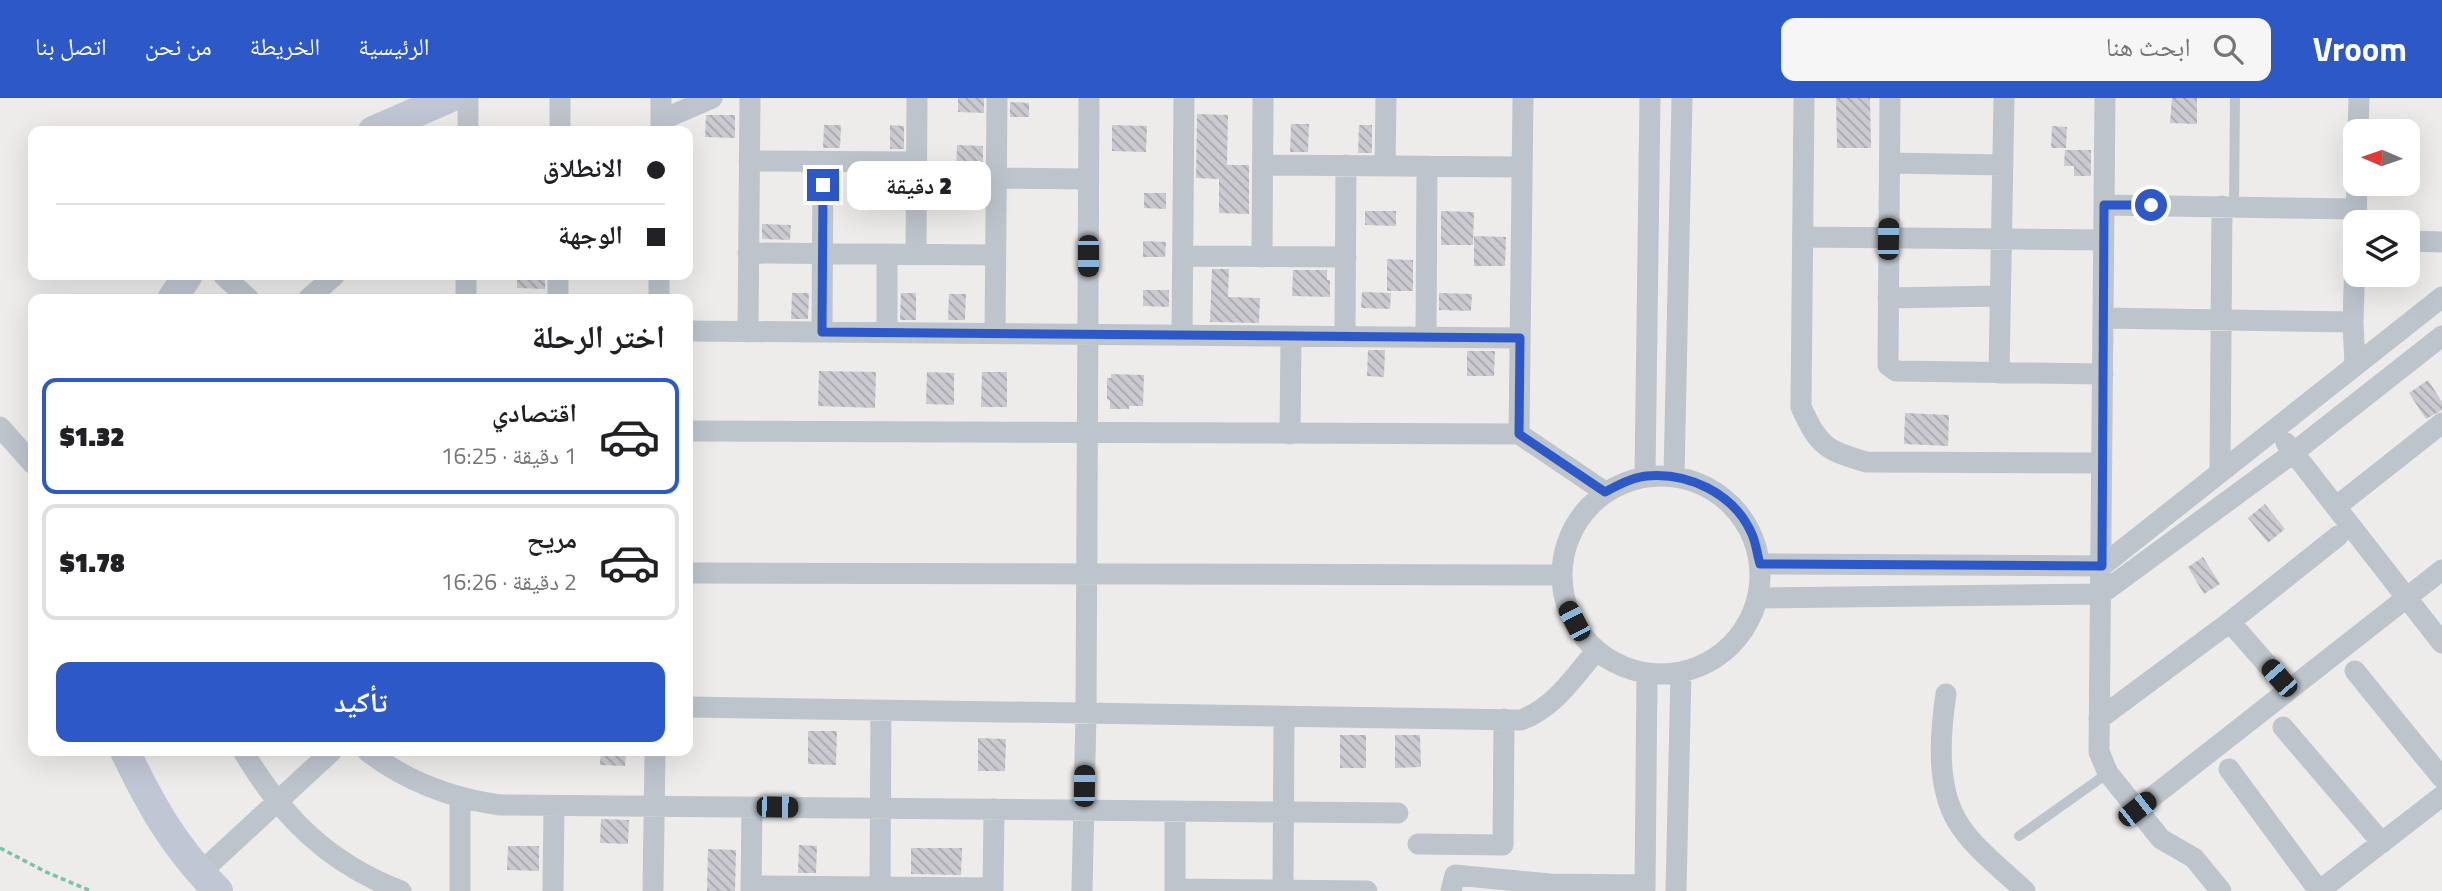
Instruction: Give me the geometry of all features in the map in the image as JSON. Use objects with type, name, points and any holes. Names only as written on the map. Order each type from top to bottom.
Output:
[{"type":"street","points":[[385,126],[449,98]]},
{"type":"street","points":[[468,98],[468,126]]},
{"type":"street","points":[[560,98],[560,126]]},
{"type":"street","points":[[661,98],[661,126],[712,98]]},
{"type":"street","points":[[748,332],[750,98]]},
{"type":"street","points":[[916,254],[917,98]]},
{"type":"street","points":[[995,334],[997,98]]},
{"type":"street","points":[[1082,891],[1086,714],[1088,98]]},
{"type":"street","points":[[1182,335],[1184,98]]},
{"type":"street","points":[[1262,257],[1263,98]]},
{"type":"street","points":[[1385,166],[1386,98]]},
{"type":"street","points":[[1519,434],[1523,98]]},
{"type":"street","points":[[1645,476],[1650,98]]},
{"type":"street","points":[[1674,476],[1682,98]]},
{"type":"street","points":[[1804,98],[1801,407],[1812,433],[1834,453],[1866,462],[2102,463]]},
{"type":"street","points":[[1890,98],[1887,360],[1891,370],[2103,374]]},
{"type":"street","points":[[1999,373],[2004,98]]},
{"type":"street","points":[[2105,98],[2099,752],[2108,773],[2161,839],[2194,858],[2221,891]]},
{"type":"street","points":[[2358,119],[2359,98]]},
{"type":"street","points":[[749,161],[916,162]]},
{"type":"street","points":[[822,332],[823,162]]},
{"type":"street","points":[[1890,163],[2003,165]]},
{"type":"street","points":[[1263,165],[1522,167]]},
{"type":"street","points":[[1345,336],[1346,165]]},
{"type":"street","points":[[1426,337],[1427,166]]},
{"type":"street","points":[[996,178],[1088,178]]},
{"type":"street","points":[[2104,205],[2228,206],[2343,219]]},
{"type":"street","points":[[2220,470],[2221,319],[2228,206]]},
{"type":"street","points":[[1803,237],[2104,240]]},
{"type":"street","points":[[2420,241],[2442,242]]},
{"type":"street","points":[[748,253],[995,255]]},
{"type":"street","points":[[887,254],[887,333]]},
{"type":"street","points":[[1182,256],[1346,257]]},
{"type":"street","points":[[228,280],[244,294]]},
{"type":"street","points":[[313,294],[329,280]]},
{"type":"street","points":[[2354,287],[2355,366]]},
{"type":"street","points":[[1888,298],[2000,296]]},
{"type":"street","points":[[1760,564],[2102,566],[2442,297]]},
{"type":"street","points":[[2103,318],[2353,322]]},
{"type":"street","points":[[693,331],[1520,338]]},
{"type":"street","points":[[1290,434],[1291,336]]},
{"type":"street","points":[[1758,598],[2101,594],[2293,453],[2442,336]]},
{"type":"street","points":[[2337,506],[2442,423]]},
{"type":"street","points":[[0,427],[28,458]]},
{"type":"street","points":[[2275,428],[2442,643]]},
{"type":"street","points":[[693,431],[1519,434],[1605,492]]},
{"type":"street","points":[[1645,476],[1674,476],[1706,486],[1732,505],[1751,533],[1760,564],[1758,598],[1748,625],[1730,647],[1707,664],[1681,673],[1647,675],[1624,669],[1596,652],[1581,635],[1566,607],[1561,575],[1566,543],[1582,514],[1605,492],[1624,482],[1645,476]]},
{"type":"street","points":[[2099,719],[2231,622],[2338,536]]},
{"type":"street","points":[[2137,809],[2442,570]]},
{"type":"street","points":[[693,573],[1561,575]]},
{"type":"street","points":[[2231,622],[2279,678]]},
{"type":"street","points":[[693,707],[1521,720],[1549,705],[1596,652]]},
{"type":"street","points":[[2355,671],[2442,778]]},
{"type":"street","points":[[1676,891],[1681,673]]},
{"type":"street","points":[[1451,891],[1455,875],[1555,888],[1645,888],[1647,675]]},
{"type":"street","points":[[1946,694],[1942,748],[1946,798],[1958,822],[1975,843],[2025,891]]},
{"type":"street","points":[[880,887],[881,710]]},
{"type":"street","points":[[1283,891],[1284,717]]},
{"type":"street","points":[[1418,844],[1503,845],[1504,719]]},
{"type":"street","points":[[2283,727],[2382,843]]},
{"type":"street","points":[[127,756],[169,835],[209,882],[276,803],[327,756]]},
{"type":"street","points":[[246,756],[276,803],[295,824],[338,859],[401,891]]},
{"type":"street","points":[[374,756],[419,784],[460,798],[500,805],[1398,813]]},
{"type":"street","points":[[653,891],[654,756]]},
{"type":"street","points":[[2229,769],[2319,891],[2442,796]]},
{"type":"street","points":[[460,798],[460,891]]},
{"type":"street","points":[[553,891],[554,806]]},
{"type":"street","points":[[752,807],[751,888],[830,889],[993,889],[994,809]]},
{"type":"street","points":[[1175,811],[1175,890],[1367,891]]},
{"type":"lane","points":[[2228,206],[2235,98]]},
{"type":"lane","points":[[2019,836],[2108,773]]},
{"type":"path","points":[[0,848],[91,891]]},
{"type":"building","points":[[958,98],[984,98],[984,113],[958,112]]},
{"type":"building","points":[[1836,98],[1870,98],[1871,148],[1837,148]]},
{"type":"building","points":[[2172,98],[2197,98],[2197,124],[2170,123]]},
{"type":"building","points":[[1010,102],[1029,103],[1029,117],[1010,117]]},
{"type":"building","points":[[1197,114],[1228,115],[1227,165],[1249,165],[1249,214],[1219,213],[1219,179],[1196,178]]},
{"type":"building","points":[[706,115],[735,115],[735,138],[705,137]]},
{"type":"building","points":[[1291,124],[1309,124],[1308,152],[1290,152]]},
{"type":"building","points":[[824,125],[841,125],[840,148],[823,148]]},
{"type":"building","points":[[890,125],[904,126],[904,149],[890,149]]},
{"type":"building","points":[[1112,125],[1147,126],[1146,152],[1112,151]]},
{"type":"building","points":[[1359,125],[1372,125],[1372,153],[1358,153]]},
{"type":"building","points":[[2052,126],[2067,127],[2066,148],[2051,148]]},
{"type":"building","points":[[957,145],[983,146],[983,177],[956,176]]},
{"type":"building","points":[[2065,150],[2091,150],[2091,176],[2074,176],[2074,166],[2064,166]]},
{"type":"building","points":[[935,177],[962,177],[962,194],[935,193]]},
{"type":"building","points":[[1144,193],[1166,193],[1166,209],[1144,208]]},
{"type":"building","points":[[1365,211],[1396,211],[1396,226],[1365,225]]},
{"type":"building","points":[[1441,211],[1474,212],[1473,245],[1441,245]]},
{"type":"building","points":[[762,224],[791,225],[790,240],[762,239]]},
{"type":"building","points":[[1474,236],[1506,237],[1505,266],[1474,266]]},
{"type":"building","points":[[1143,241],[1166,242],[1165,257],[1143,257]]},
{"type":"building","points":[[1387,259],[1413,260],[1413,291],[1387,291]]},
{"type":"building","points":[[1212,269],[1229,269],[1228,297],[1260,298],[1259,323],[1210,322]]},
{"type":"building","points":[[1293,270],[1327,270],[1330,297],[1292,296]]},
{"type":"building","points":[[517,280],[545,280],[545,289],[517,288]]},
{"type":"building","points":[[1143,290],[1169,290],[1169,307],[1143,306]]},
{"type":"building","points":[[1362,292],[1391,293],[1390,309],[1361,308]]},
{"type":"building","points":[[792,293],[809,293],[808,319],[791,319]]},
{"type":"building","points":[[901,293],[916,293],[916,320],[900,320]]},
{"type":"building","points":[[1439,293],[1472,294],[1471,311],[1439,310]]},
{"type":"building","points":[[949,294],[966,294],[965,320],[948,320]]},
{"type":"building","points":[[1368,350],[1385,350],[1384,377],[1367,376]]},
{"type":"building","points":[[1467,351],[1495,351],[1494,376],[1467,376]]},
{"type":"building","points":[[819,371],[876,372],[875,408],[818,406]]},
{"type":"building","points":[[927,372],[954,373],[954,405],[926,404]]},
{"type":"building","points":[[982,372],[1007,372],[1007,407],[981,407]]},
{"type":"building","points":[[1111,374],[1144,375],[1143,406],[1110,409],[1107,378],[1111,378]]},
{"type":"building","points":[[2428,380],[2442,402],[2442,410],[2426,419],[2409,393]]},
{"type":"building","points":[[1905,413],[1949,415],[1948,446],[1904,444]]},
{"type":"building","points":[[2265,504],[2285,529],[2268,543],[2248,518]]},
{"type":"building","points":[[2203,557],[2220,584],[2204,594],[2188,567]]},
{"type":"building","points":[[808,731],[837,731],[836,765],[808,764]]},
{"type":"building","points":[[1340,735],[1366,735],[1366,768],[1340,768]]},
{"type":"building","points":[[1395,735],[1420,735],[1421,767],[1395,768]]},
{"type":"building","points":[[978,738],[1006,739],[1005,771],[978,771]]},
{"type":"building","points":[[601,756],[626,756],[625,766],[600,765]]},
{"type":"building","points":[[601,819],[629,820],[628,844],[600,843]]},
{"type":"building","points":[[799,845],[817,846],[816,873],[798,873]]},
{"type":"building","points":[[508,846],[539,846],[539,871],[507,870]]},
{"type":"building","points":[[911,848],[962,848],[961,875],[911,874]]},
{"type":"building","points":[[708,849],[736,850],[735,891],[707,891]]},
{"type":"route","points":[[823,185],[822,332],[1520,338],[1519,434],[1605,492],[1624,482],[1645,476],[1674,476],[1706,486],[1732,505],[1742,519],[1751,533],[1760,564],[2102,566],[2104,205],[2151,205]]}]
